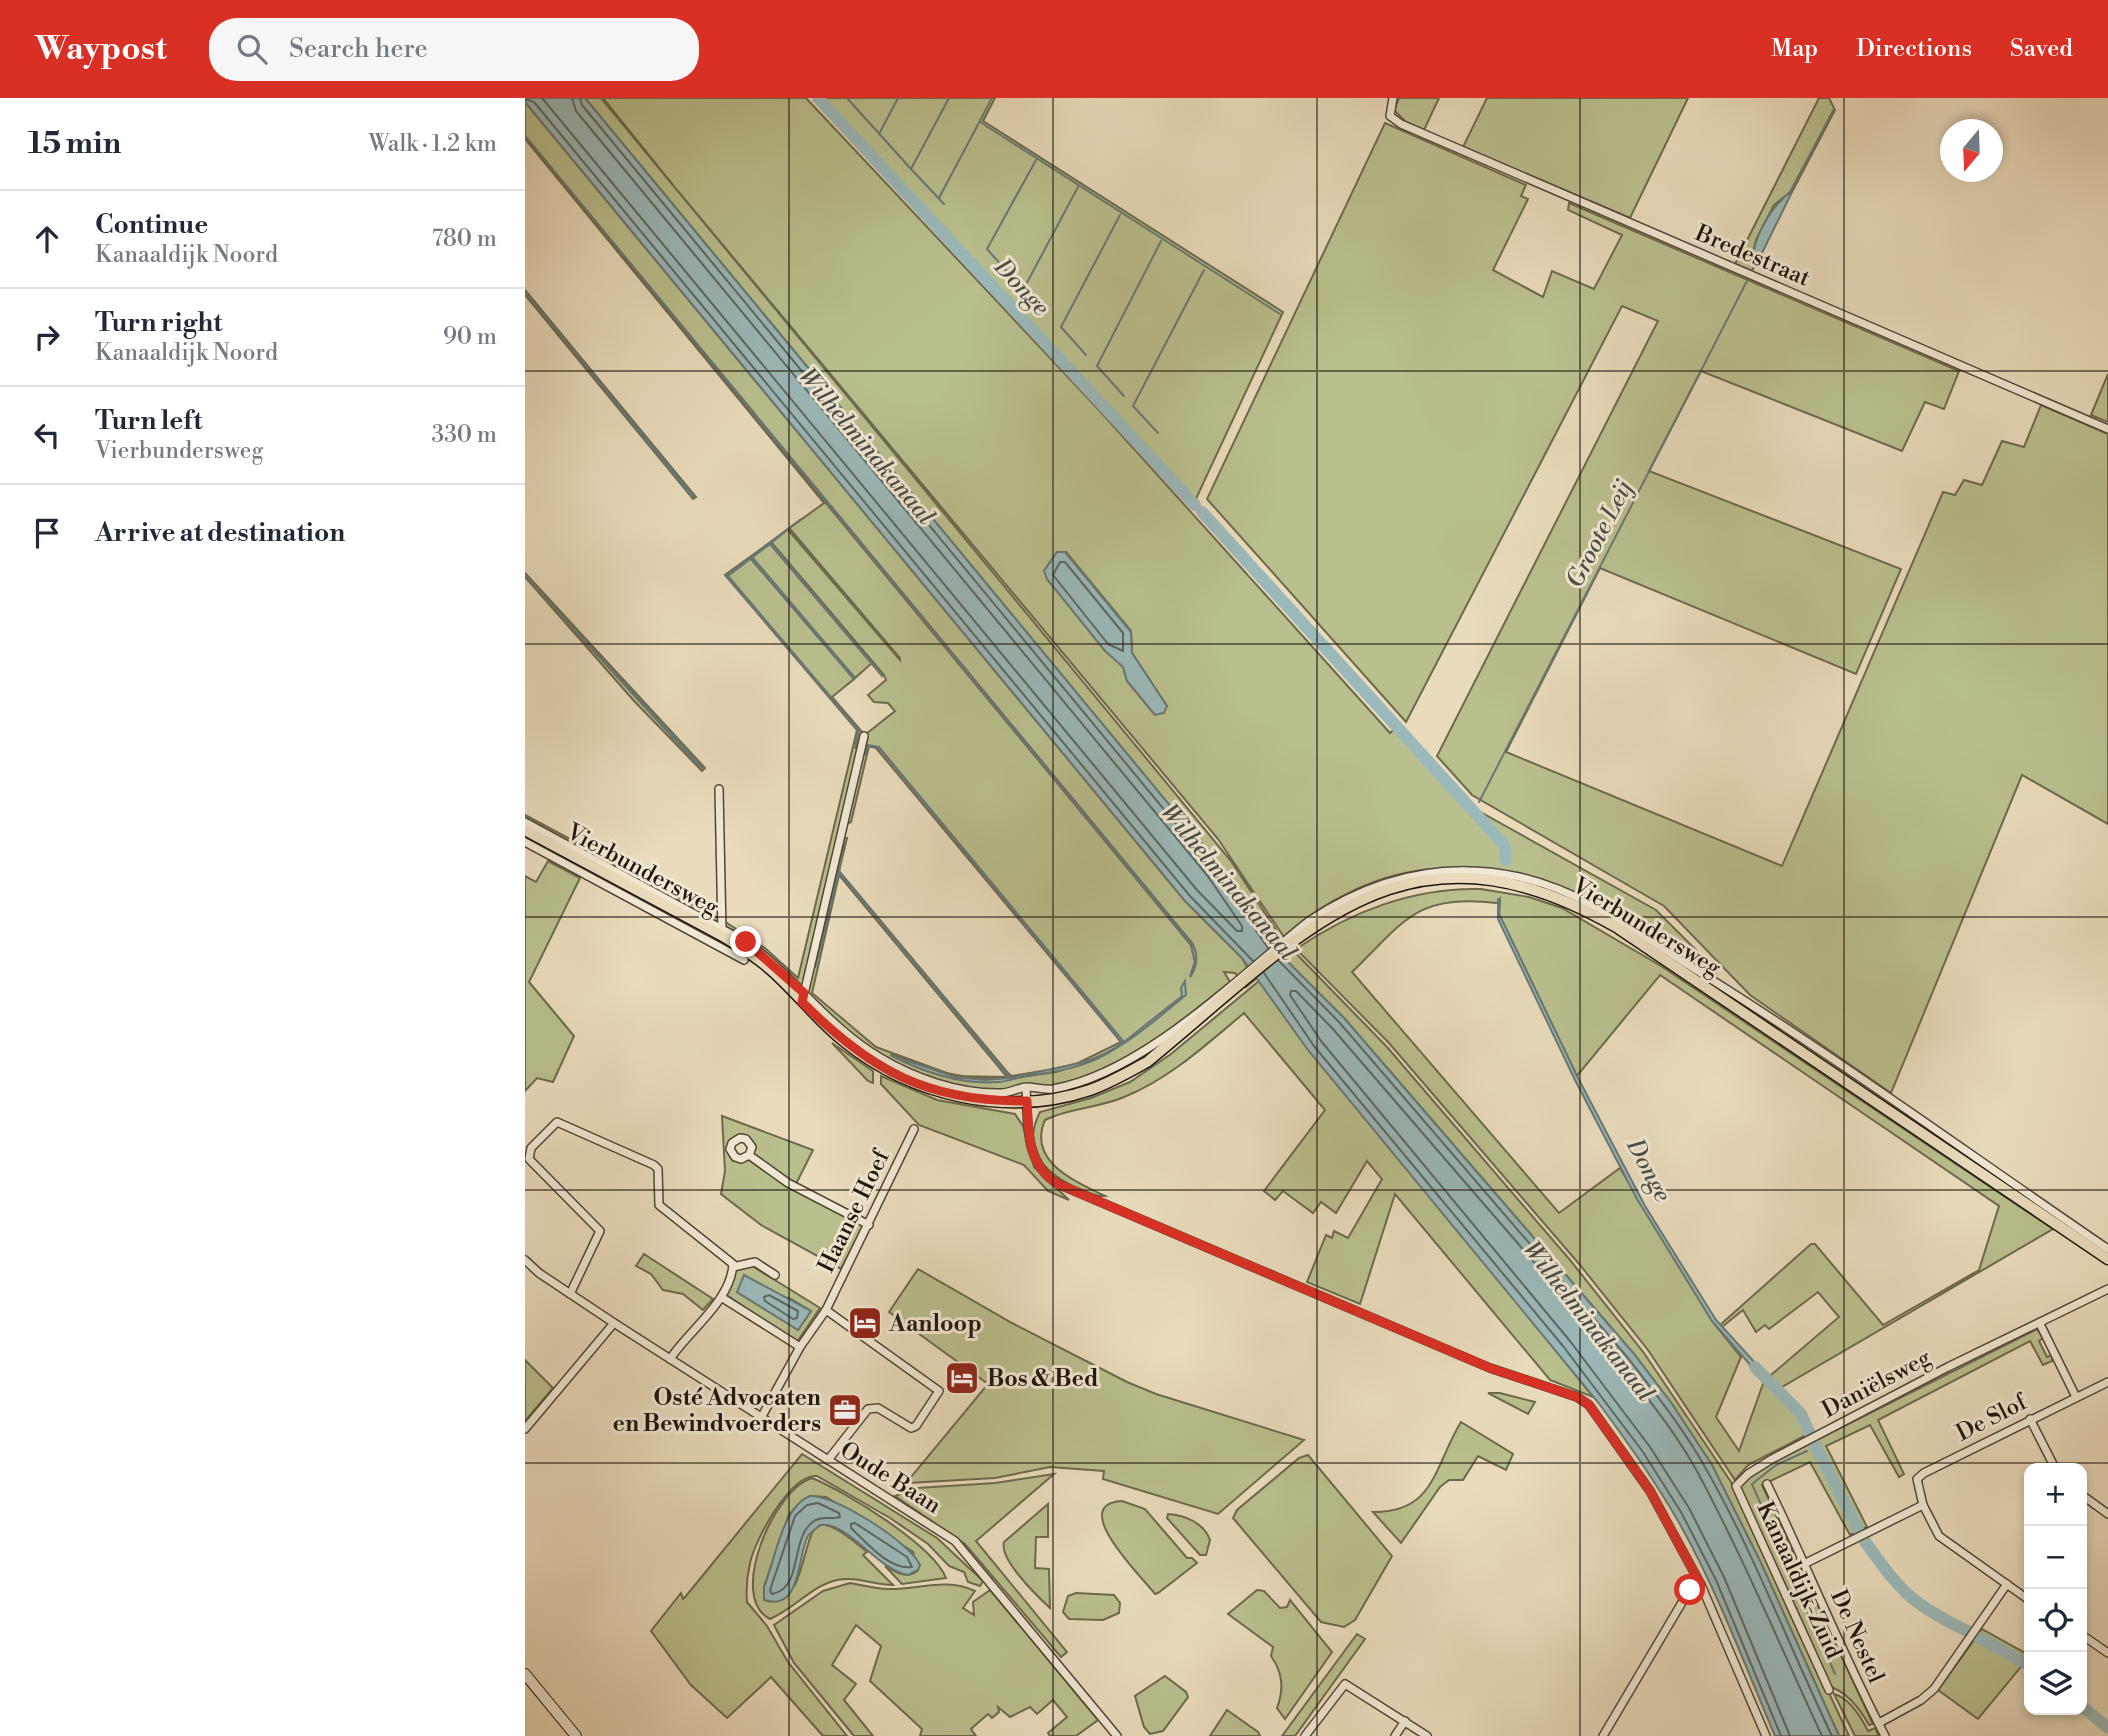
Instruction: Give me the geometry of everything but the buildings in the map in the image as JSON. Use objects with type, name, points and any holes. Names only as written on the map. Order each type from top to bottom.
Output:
[{"type":"main road","name":"Vierbundersweg","points":[[525,831],[720,936],[769,968],[803,997],[846,1043],[899,1076],[948,1094],[984,1101],[1027,1101],[1092,1089],[1147,1062],[1295,936],[1349,904],[1392,887],[1452,878],[1501,880],[1545,891],[1578,905],[1717,987],[2107,1253]]},
{"type":"street","name":"Bredestraat","points":[[1393,98],[1388,110],[1389,116],[1401,124],[2108,429]]},
{"type":"street","points":[[803,997],[864,736]]},
{"type":"street","name":"Vierbundersweg","points":[[719,789],[720,936]]},
{"type":"street","name":"Vierbundersweg","points":[[525,822],[720,936],[744,960]]},
{"type":"street","name":"Vierbundersweg","points":[[525,842],[720,936]]},
{"type":"street","name":"Vierbundersweg","points":[[803,997],[857,1042],[916,1076],[974,1090],[1002,1093],[1026,1087],[1052,1089],[1110,1070],[1161,1040],[1236,984]]},
{"type":"street","points":[[1026,1087],[1034,1160],[1044,1175],[1058,1184],[1490,1368],[1577,1397],[1589,1405],[1650,1491],[1701,1585],[1766,1736]]},
{"type":"street","points":[[571,1294],[600,1231],[529,1159],[531,1149],[557,1122],[654,1165],[659,1169],[659,1205],[730,1259],[733,1267],[722,1297],[684,1337],[670,1359]]},
{"type":"street","name":"Haanse Hoef","points":[[761,1418],[800,1347],[826,1310],[914,1129]]},
{"type":"street","points":[[749,1155],[788,1183],[869,1225]]},
{"type":"street","name":"Oude Baan","points":[[525,1260],[614,1323],[936,1527],[962,1548],[1117,1736]]},
{"type":"street","points":[[733,1267],[755,1262],[775,1275]]},
{"type":"street","name":"Daniëlsweg","points":[[1736,1486],[1748,1474],[1772,1459],[1948,1367],[2108,1289]]},
{"type":"street","points":[[722,1297],[800,1347]]},
{"type":"street","points":[[826,1310],[939,1391],[916,1426],[911,1427],[878,1408],[868,1409],[828,1460]]},
{"type":"street","points":[[525,1429],[614,1323]]},
{"type":"street","points":[[2040,1324],[2075,1397]]},
{"type":"street","name":"De Slof","points":[[2024,1596],[1939,1536],[1923,1505],[1917,1479],[2030,1419],[2108,1382]]},
{"type":"street","points":[[2030,1419],[2052,1463]]},
{"type":"street","name":"De Nestel","points":[[1767,1484],[1806,1563],[1861,1693],[1885,1736]]},
{"type":"street","name":"Kanaaldijk-Zuid","points":[[1736,1486],[1829,1690]]},
{"type":"street","points":[[2087,1499],[2108,1514]]},
{"type":"street","points":[[1806,1563],[1923,1505]]},
{"type":"street","points":[[1879,1723],[1928,1695],[2007,1584]]},
{"type":"street","points":[[1603,1736],[1686,1594],[1701,1585]]},
{"type":"street","points":[[2087,1638],[2108,1653]]},
{"type":"street","points":[[525,1674],[576,1736]]},
{"type":"street","points":[[1305,1736],[1342,1685],[1349,1684],[1427,1736]]},
{"type":"street","points":[[1395,1736],[1405,1721]]},
{"type":"green space","points":[[585,98],[601,98],[1231,861],[1282,939],[1387,1047],[1570,1260],[1644,1353],[1731,1482],[1849,1736],[1839,1736],[1761,1563],[1712,1465],[1672,1404],[1634,1354],[1344,1018],[1290,964],[1223,870]]},
{"type":"green space","points":[[603,98],[806,98],[1098,409],[1390,733],[1396,728],[1468,805],[1656,910],[1717,971],[1714,977],[1631,924],[1567,890],[1544,881],[1463,870],[1416,871],[1374,882],[1316,911],[1284,937],[1218,839]],"holes":[[[1066,552],[1131,631],[1132,653],[1167,706],[1155,715],[1127,681],[1123,667],[1047,579],[1046,568],[1056,554]]]},
{"type":"green space","points":[[818,98],[995,98],[983,121],[1283,312],[1194,503],[1039,332]]},
{"type":"green space","points":[[1399,98],[1439,98],[1424,130],[1406,122],[1394,110]]},
{"type":"green space","points":[[1487,98],[1688,98],[1630,218],[1463,147]]},
{"type":"green space","points":[[1819,98],[1829,98],[1835,110],[1793,190],[1774,205],[1756,240],[1753,252],[1757,261],[1752,271],[1735,264]]},
{"type":"green space","points":[[525,102],[1185,901],[1242,958],[1254,979],[1257,978],[1246,987],[1235,973],[1224,972],[1230,982],[1134,1054],[1099,1073],[1073,1083],[1045,1089],[987,1090],[929,1078],[878,1054],[840,1024],[805,992],[841,840],[847,838],[839,871],[1008,1073],[1012,1076],[1050,1070],[1007,1077],[839,875],[812,993],[876,1047],[948,1074],[891,1054],[940,1075],[985,1082],[1056,1072],[1096,1059],[1077,1064],[1121,1042],[876,748],[869,746],[851,822],[847,824],[845,821],[866,734],[895,711],[888,703],[874,702],[868,695],[886,680],[884,675],[772,543],[872,663],[855,678],[751,559],[854,679],[832,697],[863,733],[802,989],[725,927],[724,921],[765,948],[798,978],[857,730],[725,575],[824,503],[525,139],[1191,945],[1195,962],[1190,977],[1196,961],[1192,943],[525,136]],"holes":[[[790,529],[900,658],[900,660],[789,531]]]},
{"type":"green space","points":[[1385,123],[1526,185],[1521,196],[1528,199],[1493,270],[1543,297],[1552,271],[1594,289],[1622,235],[1568,210],[1569,203],[1959,371],[1944,409],[1925,402],[1902,451],[1701,371],[1649,471],[1901,569],[1856,674],[1600,568],[1506,752],[1782,866],[1943,492],[1955,495],[1964,480],[1982,485],[2002,441],[2024,447],[2041,405],[2108,434],[2108,824],[2022,775],[1891,1093],[1750,995],[1664,906],[1472,795],[1437,756],[1658,321],[1622,306],[1406,722],[1207,499]]},
{"type":"green space","points":[[525,290],[696,497],[693,499],[525,295],[610,395]]},
{"type":"green space","points":[[2108,374],[2108,422],[2091,415]]},
{"type":"green space","points":[[525,573],[705,768],[702,771],[635,702],[525,577],[702,768]]},
{"type":"green space","points":[[525,815],[720,919],[718,924],[525,820]]},
{"type":"green space","points":[[548,861],[580,878],[529,982],[574,1036],[553,1082],[537,1078],[525,1091],[525,876],[536,882]]},
{"type":"green space","points":[[1481,889],[1529,897],[1562,908],[1661,966],[2053,1229],[1777,1390],[1802,1418],[1810,1433],[1748,1465],[1735,1480],[1648,1350],[1580,1265],[1389,1043],[1296,949],[1338,924],[1384,904],[1431,892]],"holes":[[[1500,899],[1499,914],[1577,1076],[1660,975],[1999,1206],[1979,1270],[1883,1325],[1815,1244],[1811,1244],[1720,1325],[1722,1327],[1743,1310],[1756,1332],[1765,1325],[1769,1329],[1818,1292],[1839,1317],[1764,1381],[1739,1451],[1716,1417],[1741,1357],[1712,1321],[1620,1168],[1559,1213],[1352,972],[1400,925],[1429,907],[1448,902],[1497,903]]]},
{"type":"green space","points":[[1259,981],[1593,1397],[1550,1380],[1395,1194],[1360,1304],[1307,1282],[1326,1235],[1332,1238],[1334,1231],[1348,1238],[1382,1179],[1367,1161],[1336,1213],[1321,1202],[1313,1213],[1283,1191],[1275,1200],[1264,1191],[1325,1110],[1244,1013],[1157,1081],[1114,1101],[1045,1120],[1041,1135],[1048,1159],[1080,1184],[1105,1196],[1091,1194],[1067,1183],[1040,1160],[1033,1138],[1040,1112],[1091,1098],[1130,1082],[1171,1054]]},
{"type":"green space","points":[[832,1043],[873,1071],[873,1083],[868,1081]]},
{"type":"green space","points":[[881,1076],[937,1100],[1015,1114],[1023,1126],[1034,1167],[1069,1200],[1048,1191],[1024,1165],[919,1125],[881,1084]]},
{"type":"green space","points":[[964,1076],[1004,1077],[993,1078]]},
{"type":"green space","points":[[722,1116],[813,1150],[796,1184],[754,1154],[754,1145],[749,1138],[735,1136],[728,1149],[733,1161],[749,1160],[786,1186],[864,1224],[841,1269],[761,1225],[721,1194],[725,1171]]},
{"type":"green space","points":[[644,1254],[713,1299],[703,1310],[683,1294],[663,1290],[651,1274],[636,1266]]},
{"type":"green space","points":[[749,1264],[820,1308],[797,1342],[725,1294],[736,1269]],"holes":[[[737,1292],[789,1298],[811,1311],[798,1330]]]},
{"type":"green space","points":[[918,1269],[1012,1323],[1127,1382],[1156,1394],[1304,1440],[1218,1514],[1103,1479],[1104,1471],[1050,1467],[995,1478],[906,1483],[988,1384],[889,1312]]},
{"type":"green space","points":[[2037,1329],[2043,1338],[2039,1341],[2047,1357],[2052,1355],[2052,1361],[2043,1365],[2030,1341],[1878,1420],[1904,1474],[1899,1477],[1870,1425],[1826,1446],[1867,1527],[1850,1535],[1810,1462],[1762,1485],[1873,1724],[1869,1725],[1842,1692],[1829,1686],[1739,1486],[1749,1474]]},
{"type":"green space","points":[[525,1360],[553,1388],[525,1421]]},
{"type":"green space","points":[[1488,1393],[1500,1393],[1535,1402],[1528,1414]]},
{"type":"green space","points":[[1461,1422],[1513,1454],[1506,1470],[1478,1456],[1463,1480],[1449,1480],[1440,1487],[1401,1543],[1373,1512],[1409,1505],[1421,1496],[1438,1470]]},
{"type":"green space","points":[[802,1454],[937,1538],[983,1581],[980,1586],[968,1582],[964,1572],[949,1566],[928,1544],[890,1518],[817,1476],[807,1478],[785,1497],[766,1525],[753,1553],[747,1578],[747,1602],[767,1626],[788,1662],[847,1736],[823,1736],[771,1677],[727,1718],[691,1685],[651,1631],[681,1593],[683,1599],[686,1596]]},
{"type":"green space","points":[[1308,1455],[1392,1556],[1355,1620],[1344,1627],[1321,1622],[1233,1518],[1237,1510],[1299,1458]]},
{"type":"green space","points":[[1054,1474],[976,1541],[1067,1652],[1061,1657],[965,1544],[895,1496],[917,1488],[995,1483]]},
{"type":"green space","points":[[812,1478],[887,1521],[924,1550],[946,1578],[902,1584],[885,1566],[901,1574],[914,1573],[918,1570],[913,1552],[826,1497],[810,1496],[789,1514],[764,1587],[764,1600],[795,1585],[810,1538],[821,1525],[846,1535],[867,1552],[863,1555],[893,1585],[851,1579],[837,1580],[820,1587],[770,1619],[758,1607],[753,1590],[754,1568],[771,1522],[783,1502],[798,1486]]},
{"type":"green space","points":[[1122,1501],[1145,1509],[1187,1558],[1192,1558],[1197,1563],[1158,1593],[1155,1594],[1125,1559],[1105,1528],[1102,1515],[1107,1505]]},
{"type":"green space","points":[[1048,1504],[1048,1537],[1036,1537],[1035,1568],[1049,1569],[1050,1608],[1020,1576],[1004,1549],[1004,1542]]},
{"type":"green space","points":[[1168,1514],[1187,1518],[1203,1529],[1210,1540],[1206,1555],[1200,1555],[1167,1518]]},
{"type":"green space","points":[[850,1583],[888,1589],[943,1584],[964,1587],[975,1591],[963,1608],[974,1615],[973,1602],[990,1590],[1098,1720],[1076,1736],[1050,1736],[1048,1733],[1067,1717],[1053,1700],[1037,1714],[1030,1707],[1010,1717],[998,1707],[999,1712],[992,1718],[988,1714],[971,1729],[976,1736],[920,1736],[922,1729],[870,1681],[881,1646],[856,1625],[832,1665],[856,1684],[844,1700],[873,1736],[854,1736],[794,1663],[774,1625],[823,1591]]},
{"type":"green space","points":[[1257,1590],[1264,1591],[1280,1608],[1287,1607],[1290,1600],[1332,1652],[1285,1719],[1277,1708],[1281,1681],[1271,1656],[1273,1647],[1228,1614]]},
{"type":"green space","points":[[1076,1593],[1114,1595],[1120,1603],[1119,1613],[1103,1620],[1069,1619],[1063,1612],[1068,1596]]},
{"type":"green space","points":[[1982,1629],[2024,1652],[2024,1663],[1978,1719],[1938,1690]]},
{"type":"green space","points":[[1357,1634],[1365,1639],[1295,1736],[1282,1736]]},
{"type":"green space","points":[[1165,1676],[1186,1692],[1188,1697],[1163,1731],[1150,1734],[1144,1727],[1135,1696]]},
{"type":"green space","points":[[1834,1694],[1850,1704],[1868,1731],[1875,1728],[1879,1736],[1855,1736]]},
{"type":"green space","points":[[1227,1710],[1258,1732],[1260,1736],[1210,1736]]},
{"type":"water","name":"Wilhelminakanaal","points":[[525,98],[585,98],[1219,865],[1290,964],[1344,1018],[1634,1354],[1672,1404],[1712,1465],[1761,1563],[1839,1736],[1775,1736],[1719,1603],[1681,1526],[1641,1462],[1597,1401],[1308,1050],[1242,958],[1185,901],[525,102]]},
{"type":"water","points":[[525,136],[1192,943],[1196,960],[1190,977],[1195,962],[1191,945]]},
{"type":"water","points":[[1793,190],[1757,261],[1753,252],[1763,226],[1773,209]]},
{"type":"water","points":[[525,292],[694,496],[691,496]]},
{"type":"water","points":[[801,519],[771,543],[883,677],[770,544],[728,576],[859,730],[855,749],[858,730],[726,576]]},
{"type":"water","points":[[1057,552],[1065,552],[1131,632],[1132,653],[1167,706],[1164,713],[1155,715],[1127,681],[1123,667],[1105,651],[1047,579],[1044,571]]},
{"type":"water","points":[[753,558],[855,678],[854,679],[751,559]]},
{"type":"water","points":[[525,576],[703,768],[694,761]]},
{"type":"water","points":[[867,745],[879,747],[1124,1042],[1182,996],[1181,988],[1185,981],[1186,995],[1119,1047],[1089,1062],[1061,1070],[999,1082],[971,1081],[929,1072],[890,1055],[955,1077],[985,1080],[1009,1078],[839,873],[815,968],[844,841],[839,872],[1011,1078],[1082,1062],[1122,1043],[879,748],[868,746],[865,755]]},
{"type":"water","points":[[1498,899],[1499,914],[1577,1076],[1645,1206],[1716,1320],[1768,1377],[1764,1381],[1712,1321],[1637,1199],[1575,1080],[1498,919]]},
{"type":"water","points":[[744,1275],[811,1311],[798,1330],[737,1292]]},
{"type":"water","points":[[810,1496],[821,1497],[853,1511],[888,1533],[914,1556],[920,1565],[918,1570],[908,1575],[896,1571],[841,1530],[820,1525],[808,1536],[792,1590],[785,1598],[776,1602],[764,1600],[764,1587],[786,1523],[800,1502]]},
{"type":"waterway","name":"Donge","points":[[818,98],[1195,505]]},
{"type":"waterway","points":[[847,98],[911,169]]},
{"type":"waterway","points":[[879,134],[898,98]]},
{"type":"waterway","points":[[944,204],[911,169],[949,98]]},
{"type":"waterway","points":[[939,198],[992,98]]},
{"type":"waterway","name":"Groote Leij","points":[[1789,194],[1834,109]]},
{"type":"waterway","points":[[980,122],[1280,314]]},
{"type":"waterway","points":[[1012,277],[987,249],[1036,160]]},
{"type":"waterway","points":[[1022,292],[1078,187]]},
{"type":"waterway","points":[[1086,355],[1061,327],[1120,215]]},
{"type":"waterway","points":[[1124,396],[1097,366],[1161,241]]},
{"type":"waterway","name":"Groote Leij","points":[[1753,269],[1758,259]]},
{"type":"waterway","points":[[1158,433],[1133,406],[1204,270]]},
{"type":"waterway","name":"Groote Leij","points":[[1479,802],[1747,281]]},
{"type":"waterway","name":"Donge","points":[[1202,512],[1505,846],[1506,860]]},
{"type":"waterway","name":"Donge","points":[[1755,1367],[1801,1414],[1810,1434]]},
{"type":"waterway","name":"Donge","points":[[1814,1443],[1859,1531]]},
{"type":"waterway","points":[[1807,1451],[1776,1465],[1752,1484],[1835,1674]]},
{"type":"waterway","name":"Donge","points":[[1864,1540],[1898,1585],[1909,1595],[1933,1613],[1969,1632]]},
{"type":"waterway","name":"Donge","points":[[1976,1636],[2024,1662]]},
{"type":"waterway","name":"Donge","points":[[2087,1710],[2108,1728]]},
{"type":"place","name":"Aanloop","points":[[865,1323]]},
{"type":"place","name":"Bos & Bed","points":[[962,1378]]},
{"type":"place","name":"Osté Advocaten en Bewindvoerders","points":[[845,1410]]},
{"type":"route","points":[[746,942],[804,993],[802,1002],[830,1030],[891,1073],[948,1094],[984,1101],[1027,1101],[1034,1160],[1044,1175],[1058,1184],[1490,1368],[1577,1397],[1589,1405],[1650,1491],[1701,1585],[1690,1590]]}]
